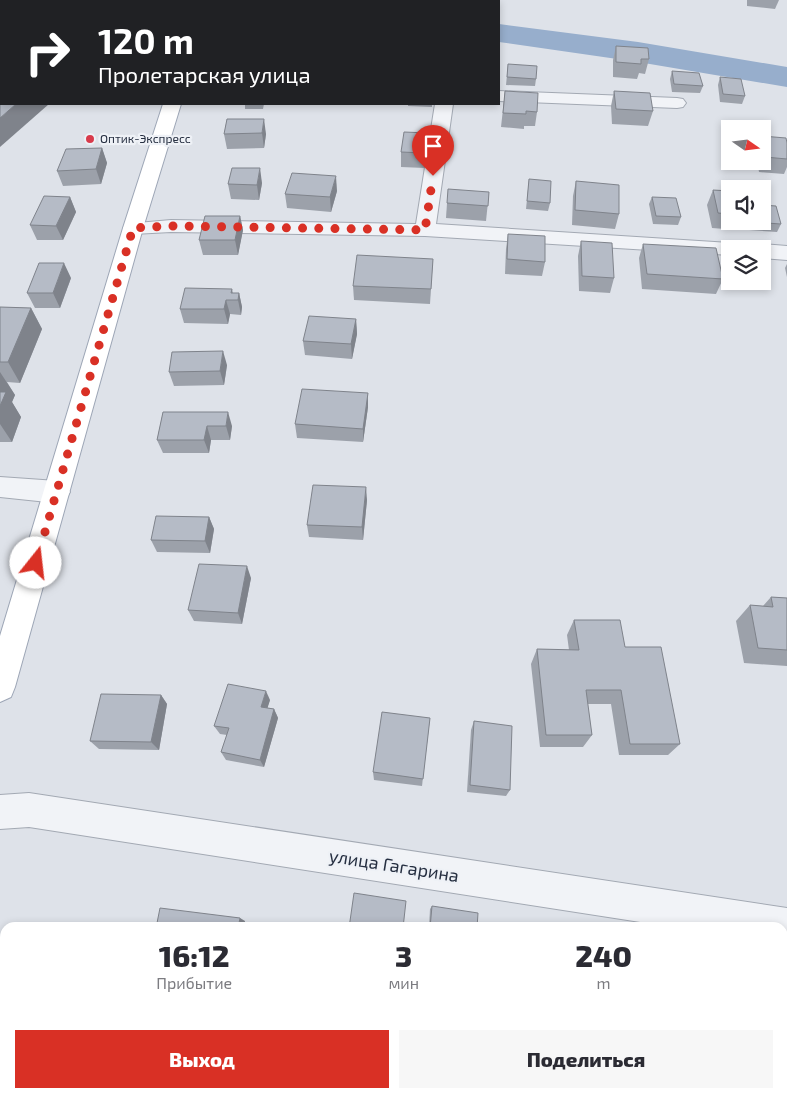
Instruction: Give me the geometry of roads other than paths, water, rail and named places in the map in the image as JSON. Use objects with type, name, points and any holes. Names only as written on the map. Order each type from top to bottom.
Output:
[{"type":"main road","points":[[0,687],[133,228],[172,105]]},
{"type":"street","points":[[500,96],[677,103]]},
{"type":"street","points":[[425,230],[444,105]]},
{"type":"street","points":[[133,228],[172,226],[425,230],[721,248]]},
{"type":"street","points":[[771,252],[787,253]]},
{"type":"street","points":[[0,487],[57,492]]},
{"type":"street","name":"улица Гагарина","points":[[0,812],[30,810],[761,922]]},
{"type":"waterway","points":[[500,33],[638,52],[787,77]]},
{"type":"place","name":"Оптик-Экспресс","points":[[90,139]]}]
